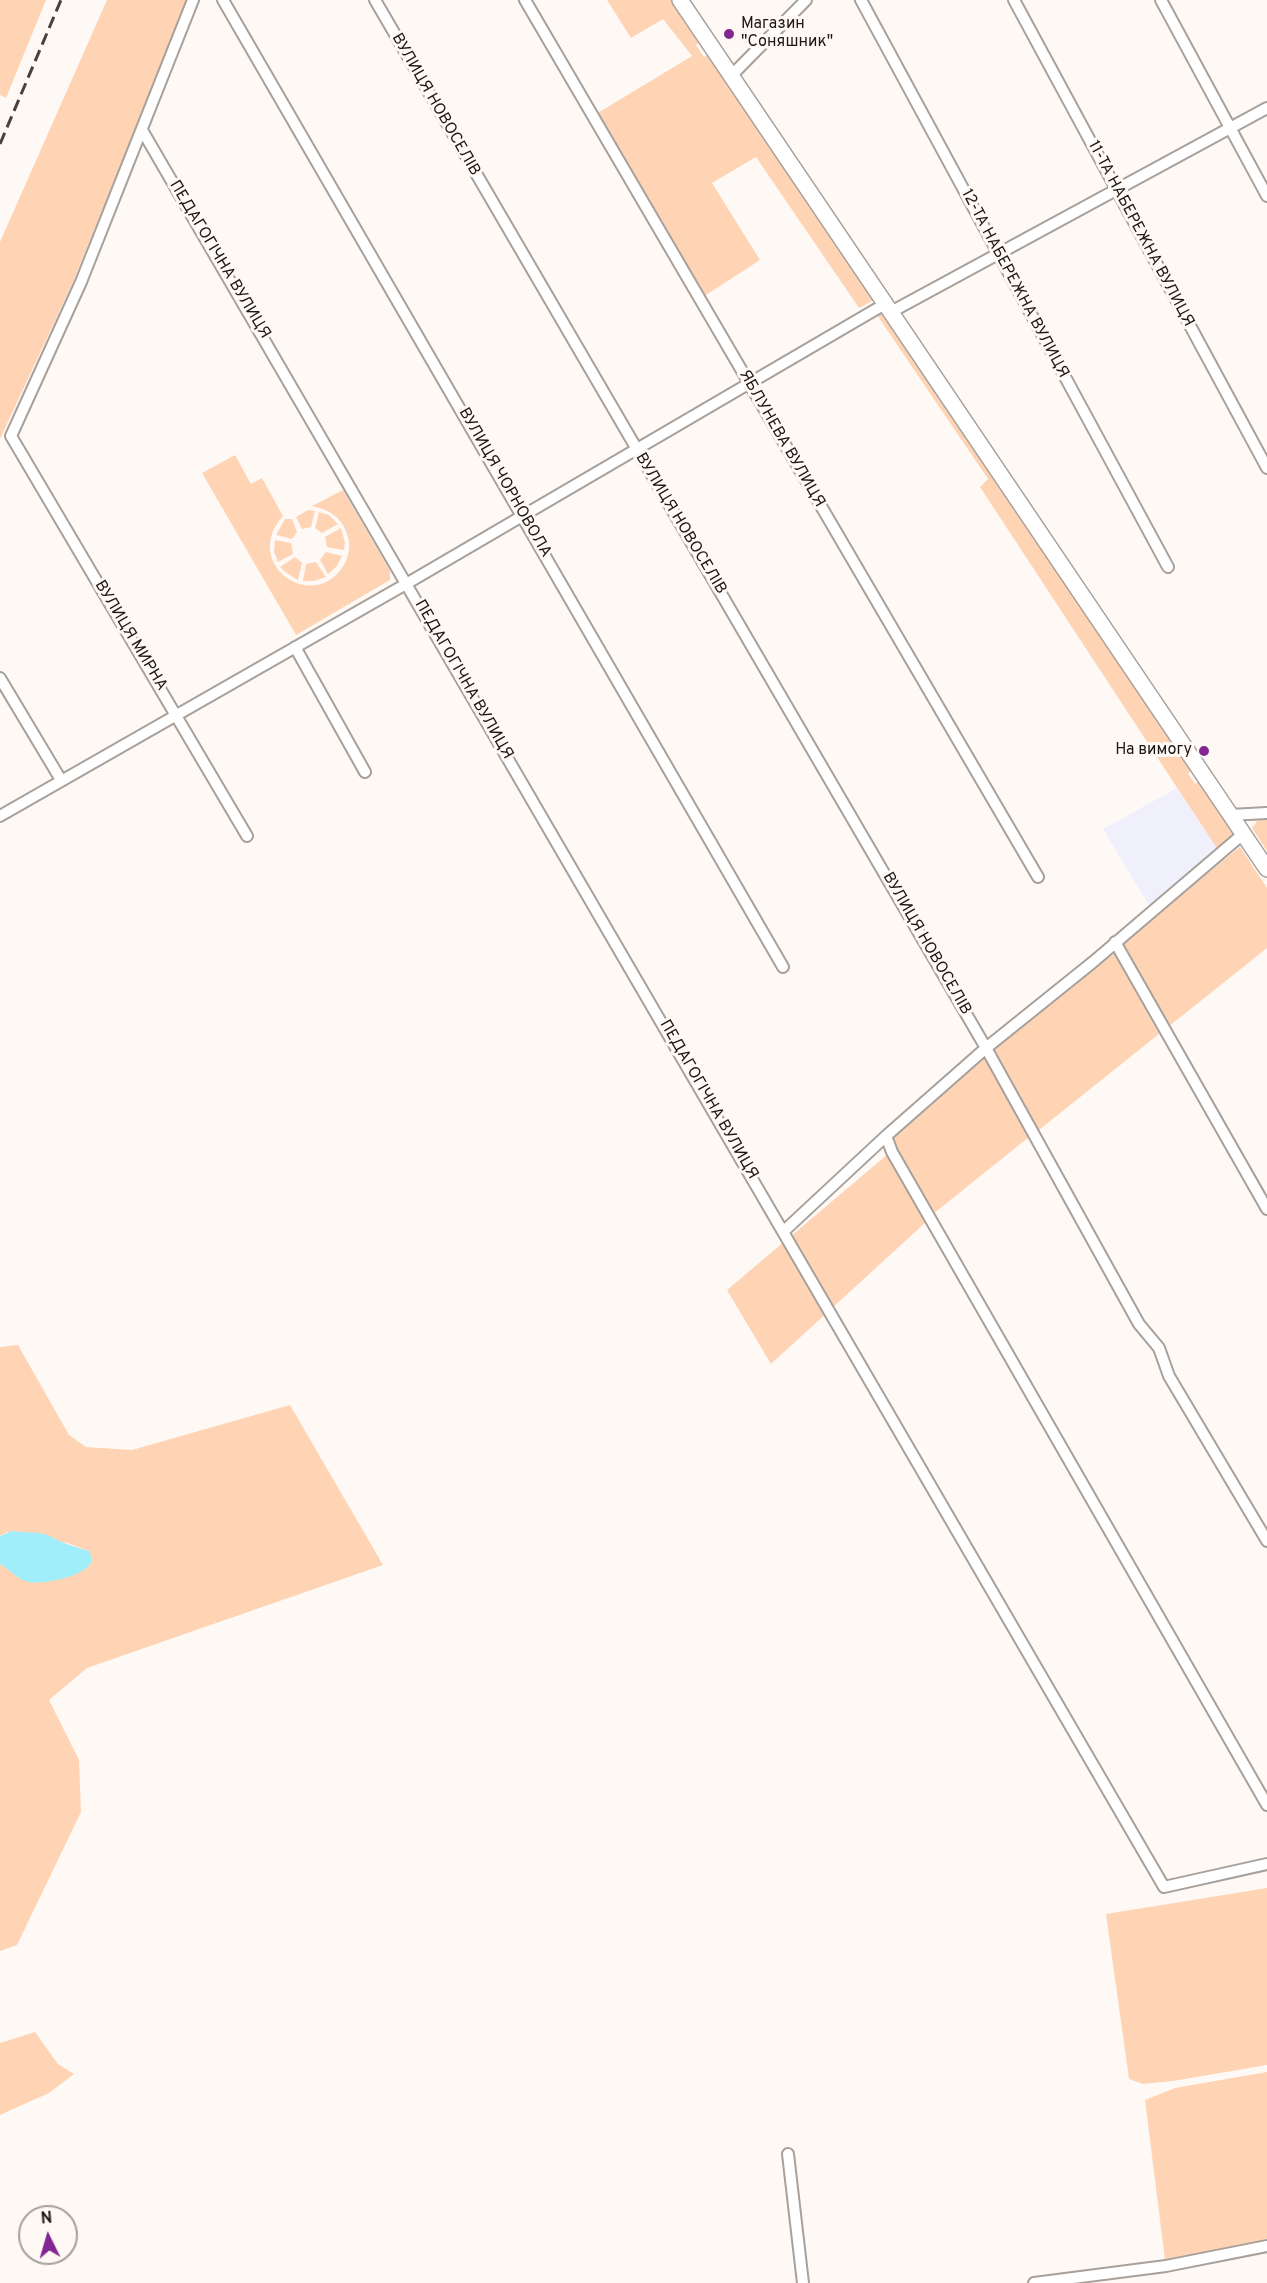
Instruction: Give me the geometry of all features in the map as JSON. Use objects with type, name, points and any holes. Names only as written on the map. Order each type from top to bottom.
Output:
[{"type":"street","points":[[142,130],[193,0]]},
{"type":"street","name":"ВУЛИЦЯ ЧОРНОВОЛА","points":[[223,0],[783,968]]},
{"type":"street","name":"ВУЛИЦЯ НОВОСЕЛІВ","points":[[375,0],[986,1048],[1139,1324],[1159,1348],[1169,1376],[1267,1541]]},
{"type":"street","name":"ЯБЛУНЕВА ВУЛИЦЯ","points":[[525,0],[1038,877]]},
{"type":"street","points":[[680,0],[1267,869]]},
{"type":"street","points":[[732,75],[806,0]]},
{"type":"street","name":"12-ТА НАБЕРЕЖНА ВУЛИЦЯ","points":[[861,0],[1168,567]]},
{"type":"street","name":"11-ТА НАБЕРЕЖНА ВУЛИЦЯ","points":[[1014,0],[1267,468]]},
{"type":"street","points":[[1161,0],[1267,196]]},
{"type":"street","points":[[0,816],[406,584],[748,383],[888,308],[998,254],[1267,108]]},
{"type":"street","name":"ВУЛИЦЯ МИРНА","points":[[142,130],[81,282],[11,436],[247,836]]},
{"type":"street","name":"ПЕДАГОГІЧНА ВУЛИЦЯ","points":[[142,130],[301,399],[406,584],[1164,1887],[1267,1864]]},
{"type":"street","points":[[295,647],[365,772]]},
{"type":"street","points":[[0,678],[61,780]]},
{"type":"street","points":[[1230,815],[1267,813]]},
{"type":"street","points":[[784,1231],[886,1136],[986,1048],[1243,834]]},
{"type":"street","points":[[1115,942],[1267,1209]]},
{"type":"street","points":[[886,1136],[892,1152],[1267,1805]]},
{"type":"street","points":[[788,2154],[803,2283]]},
{"type":"street","points":[[1034,2283],[1166,2266],[1267,2246]]},
{"type":"shaded area","points":[[0,0],[46,0],[6,98],[0,95]]},
{"type":"shaded area","points":[[107,0],[187,0],[73,282],[0,439],[0,242]]},
{"type":"shaded area","points":[[607,0],[671,0],[700,42],[696,45],[704,57],[709,54],[874,300],[859,308],[756,157],[712,183],[760,260],[703,297],[596,114],[692,56],[663,19],[631,38]]},
{"type":"shaded area","points":[[882,312],[1192,770],[1188,773],[1195,784],[1199,781],[1235,835],[1218,850],[980,487],[988,479],[877,315]]},
{"type":"shaded area","points":[[235,455],[251,484],[262,478],[283,516],[272,534],[270,550],[275,565],[285,576],[299,584],[314,585],[329,581],[342,568],[349,549],[346,530],[335,516],[312,506],[343,490],[390,571],[390,580],[296,635],[202,473]]},
{"type":"shaded area","points":[[308,510],[315,511],[311,527],[302,529],[296,517]]},
{"type":"shaded area","points":[[319,512],[329,515],[338,524],[322,533],[315,528]]},
{"type":"shaded area","points":[[285,519],[292,519],[297,532],[292,539],[276,535]]},
{"type":"shaded area","points":[[341,528],[345,543],[344,550],[327,547],[325,537]]},
{"type":"shaded area","points":[[275,540],[291,543],[293,554],[278,562],[274,552]]},
{"type":"shaded area","points":[[326,552],[342,556],[337,566],[328,574],[320,560]]},
{"type":"shaded area","points":[[295,557],[302,563],[298,580],[280,567]]},
{"type":"shaded area","points":[[316,562],[326,577],[314,581],[303,581],[306,564]]},
{"type":"shaded area","points":[[1177,788],[1218,850],[1150,907],[1103,829]]},
{"type":"shaded area","points":[[1260,817],[1267,818],[1267,851],[1252,828]]},
{"type":"shaded area","points":[[1240,847],[1267,888],[1267,948],[1168,1027],[1121,942]]},
{"type":"shaded area","points":[[1114,953],[1159,1034],[1039,1130],[993,1050]]},
{"type":"shaded area","points":[[985,1056],[1029,1137],[933,1214],[896,1151],[891,1136]]},
{"type":"shaded area","points":[[888,1154],[926,1222],[771,1364],[727,1290]]},
{"type":"shaded area","points":[[18,1345],[69,1435],[86,1447],[132,1450],[290,1405],[383,1565],[87,1668],[49,1700],[79,1760],[81,1812],[17,1945],[0,1951],[0,1564],[27,1581],[44,1582],[70,1576],[89,1551],[67,1543],[7,1532],[0,1536],[0,1347]]},
{"type":"shaded area","points":[[1267,1888],[1267,2065],[1173,2081],[1143,2084],[1129,2079],[1106,1914]]},
{"type":"shaded area","points":[[35,2032],[58,2064],[74,2074],[49,2093],[0,2115],[0,2043]]},
{"type":"shaded area","points":[[1267,2072],[1267,2240],[1165,2260],[1145,2100],[1175,2088]]},
{"type":"water","points":[[12,1531],[46,1534],[89,1551],[91,1562],[79,1573],[61,1579],[34,1583],[24,1581],[0,1564],[0,1536]]},
{"type":"railway","points":[[0,144],[61,0]]},
{"type":"place","name":"Магазин \"Соняшник\"","points":[[729,34]]},
{"type":"place","name":"На вимогу","points":[[1204,751]]}]
